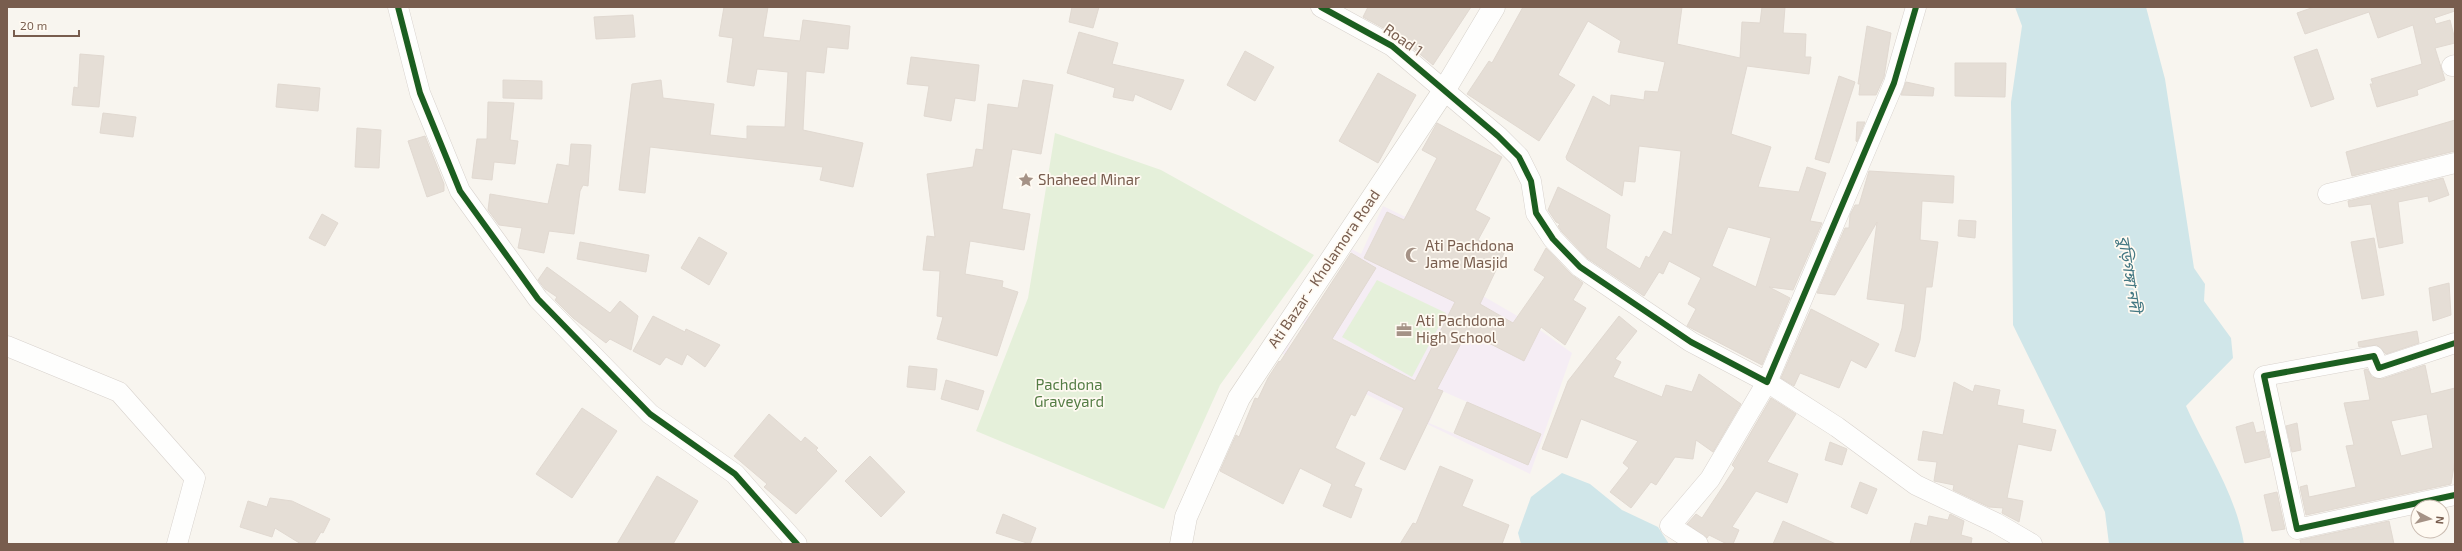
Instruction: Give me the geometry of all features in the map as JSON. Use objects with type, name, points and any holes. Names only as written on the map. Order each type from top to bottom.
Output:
[{"type":"main road","name":"Ati Bazar - Kholamora Road","points":[[1181,544],[1186,517],[1239,398],[1445,89],[1494,7]]},
{"type":"street","points":[[398,7],[420,93],[460,191],[538,299],[650,414],[735,474],[797,544]]},
{"type":"street","name":"Road 1","points":[[1321,7],[1392,46],[1445,89],[1519,157],[1531,181],[1536,213],[1553,239],[1580,267],[1692,342],[1767,382],[1837,427],[1916,485],[1996,523],[2032,544]]},
{"type":"street","points":[[1698,544],[1670,526],[1710,479],[1767,382],[1894,83],[1916,7]]},
{"type":"street","points":[[2328,194],[2455,163]]},
{"type":"street","points":[[2455,343],[2379,368],[2374,356],[2264,376],[2297,529],[2455,495]]},
{"type":"street","points":[[7,346],[119,392],[195,478],[177,544]]},
{"type":"shaded area","points":[[1383,206],[1474,250],[1459,282],[1533,325],[1572,353],[1530,474],[1281,353],[1346,246],[1361,254]],"holes":[[[1347,250],[1375,268],[1335,333],[1306,315]],[[1377,280],[1445,313],[1412,376]],[[1459,295],[1480,306],[1422,418],[1288,348],[1301,322],[1415,381]],[[1486,309],[1524,361],[1473,335]],[[1442,391],[1541,434],[1528,465],[1429,423]]]},
{"type":"green space","name":"Pachdona Graveyard","points":[[1055,133],[1161,170],[1314,255],[1220,385],[1164,509],[976,431],[1028,298]]},
{"type":"green space","points":[[1377,280],[1446,313],[1412,377],[1342,337]]},
{"type":"water","name":"বুড়িগঙ্গা নদী","points":[[2015,7],[2146,7],[2165,79],[2194,268],[2205,284],[2204,301],[2231,338],[2233,358],[2186,406],[2220,473],[2234,508],[2244,544],[2109,544],[2105,512],[2013,325],[2011,102],[2022,26]]},
{"type":"water","points":[[1562,473],[1590,484],[1622,510],[1658,527],[1669,544],[1521,544],[1518,533],[1531,497]]},
{"type":"building","points":[[724,7],[768,7],[763,37],[800,41],[803,20],[850,26],[848,49],[827,47],[824,73],[806,71],[803,130],[863,143],[853,187],[820,180],[823,167],[650,147],[645,193],[619,190],[632,84],[661,80],[663,98],[714,104],[710,135],[747,139],[747,126],[785,127],[788,72],[757,69],[754,86],[727,82],[733,38],[719,36]]},
{"type":"building","points":[[1072,7],[1099,7],[1093,28],[1069,22]]},
{"type":"building","points":[[1368,7],[1471,7],[1433,65],[1398,36],[1363,17]]},
{"type":"building","points":[[1523,7],[1682,7],[1677,44],[1740,58],[1742,22],[1760,23],[1762,7],[1785,7],[1783,33],[1806,34],[1805,57],[1811,57],[1809,74],[1747,66],[1731,134],[1771,147],[1758,187],[1799,192],[1807,167],[1826,173],[1810,221],[1822,223],[1793,290],[1769,287],[1790,298],[1762,365],[1687,326],[1696,309],[1688,304],[1701,278],[1669,261],[1663,274],[1659,272],[1644,296],[1587,258],[1562,232],[1558,226],[1560,224],[1556,222],[1548,210],[1558,187],[1610,215],[1606,248],[1640,269],[1646,256],[1649,258],[1664,231],[1672,235],[1681,151],[1639,146],[1635,182],[1624,181],[1622,196],[1567,160],[1566,157],[1593,96],[1610,106],[1611,95],[1644,100],[1645,91],[1658,92],[1665,62],[1618,52],[1621,41],[1588,21],[1558,75],[1575,85],[1539,141],[1467,94],[1489,61],[1492,63]],"holes":[[[1728,227],[1771,238],[1756,287],[1712,266]]]},
{"type":"building","points":[[2314,7],[2455,7],[2455,11],[2434,18],[2436,24],[2450,20],[2455,40],[2455,43],[2435,48],[2445,80],[2417,90],[2418,95],[2377,107],[2370,84],[2373,84],[2371,79],[2422,64],[2413,25],[2378,38],[2369,12],[2305,34],[2297,13]]},
{"type":"building","points":[[633,15],[635,37],[596,39],[594,17]]},
{"type":"building","points":[[1867,26],[1891,33],[1884,77],[1876,95],[1859,95],[1860,84],[1858,84]]},
{"type":"building","points":[[1079,32],[1118,43],[1112,64],[1184,80],[1171,110],[1135,94],[1133,101],[1113,97],[1115,88],[1067,73]]},
{"type":"building","points":[[2317,49],[2334,99],[2311,107],[2294,57]]},
{"type":"building","points":[[1245,51],[1274,67],[1255,101],[1227,85]]},
{"type":"building","points":[[80,54],[104,56],[99,107],[72,105],[74,87],[78,88]]},
{"type":"building","points":[[911,57],[979,65],[975,101],[955,98],[951,121],[924,116],[929,86],[907,84]]},
{"type":"building","points":[[1955,63],[2006,63],[2005,97],[1955,96]]},
{"type":"building","points":[[1378,73],[1416,95],[1378,163],[1339,141]]},
{"type":"building","points":[[1839,76],[1855,82],[1829,163],[1815,159]]},
{"type":"building","points":[[503,80],[542,81],[542,99],[503,98]]},
{"type":"building","points":[[1023,80],[1053,85],[1041,154],[1012,149],[1002,209],[1030,214],[1024,250],[970,241],[965,274],[1003,281],[1002,287],[1018,292],[997,356],[937,339],[943,317],[937,316],[940,271],[923,270],[927,236],[935,237],[927,174],[973,167],[976,149],[983,150],[988,104],[1018,108]]},
{"type":"building","points":[[1906,82],[1934,88],[1933,96],[1901,95]]},
{"type":"building","points":[[278,84],[320,88],[318,111],[276,107]]},
{"type":"building","points":[[488,102],[514,103],[510,140],[518,141],[515,164],[494,162],[492,180],[472,178],[477,139],[487,139]]},
{"type":"building","points":[[103,113],[136,117],[133,137],[100,133]]},
{"type":"building","points":[[2455,120],[2455,151],[2352,176],[2346,152]]},
{"type":"building","points":[[1857,122],[1865,122],[1857,142],[1856,141]]},
{"type":"building","points":[[1437,123],[1502,157],[1475,210],[1490,218],[1478,240],[1504,253],[1480,304],[1513,323],[1545,277],[1534,270],[1546,248],[1572,275],[1583,283],[1573,300],[1586,308],[1565,345],[1541,327],[1524,361],[1467,332],[1437,389],[1443,391],[1405,470],[1380,459],[1404,408],[1368,390],[1355,416],[1351,414],[1335,448],[1365,463],[1354,486],[1362,489],[1351,518],[1323,506],[1332,484],[1300,468],[1283,504],[1220,471],[1236,435],[1239,437],[1255,398],[1258,399],[1268,378],[1351,253],[1376,268],[1332,339],[1415,381],[1455,302],[1364,258],[1387,212],[1404,220],[1437,158],[1422,150]]},
{"type":"building","points":[[357,128],[381,130],[379,168],[355,167]]},
{"type":"building","points":[[425,136],[444,184],[444,191],[427,197],[408,141]]},
{"type":"building","points":[[571,144],[591,145],[588,186],[583,185],[580,191],[574,234],[549,231],[544,253],[518,248],[522,228],[499,225],[488,210],[490,194],[548,204],[557,164],[569,166]]},
{"type":"building","points":[[1869,171],[1954,176],[1953,203],[1922,201],[1920,240],[1938,242],[1932,287],[1926,287],[1920,340],[1915,357],[1895,351],[1902,328],[1905,304],[1867,299],[1877,222],[1835,295],[1817,293],[1845,228],[1849,228],[1850,215],[1855,205],[1859,205]]},
{"type":"building","points":[[2443,178],[2449,195],[2429,202],[2428,196],[2398,202],[2403,243],[2379,248],[2371,204],[2349,207],[2348,201]]},
{"type":"building","points":[[322,214],[338,223],[325,246],[309,238]]},
{"type":"building","points":[[1959,220],[1976,221],[1975,238],[1958,236]]},
{"type":"building","points":[[699,237],[727,253],[709,285],[681,268]]},
{"type":"building","points":[[2374,238],[2384,295],[2362,299],[2351,242]]},
{"type":"building","points":[[580,242],[649,255],[646,272],[577,259]]},
{"type":"building","points":[[547,267],[610,313],[620,301],[638,316],[631,350],[610,339],[606,343],[573,318],[555,300],[557,297],[545,289],[538,280]]},
{"type":"building","points":[[2449,283],[2451,315],[2433,321],[2429,288]]},
{"type":"building","points":[[1811,309],[1879,344],[1866,368],[1851,360],[1839,388],[1800,373],[1794,386],[1781,378]]},
{"type":"building","points":[[653,316],[685,332],[686,329],[720,345],[705,367],[687,354],[682,365],[666,357],[660,365],[633,351]]},
{"type":"building","points":[[1619,316],[1637,331],[1615,359],[1621,362],[1613,377],[1662,397],[1666,385],[1692,392],[1699,374],[1741,404],[1713,452],[1696,440],[1693,459],[1675,457],[1656,485],[1651,482],[1631,508],[1610,492],[1629,468],[1623,463],[1638,441],[1581,419],[1567,458],[1542,449],[1568,381]]},
{"type":"building","points":[[2417,331],[2419,343],[2386,354],[2377,345],[2359,347],[2358,342]]},
{"type":"building","points":[[2425,365],[2431,394],[2455,388],[2455,460],[2451,484],[2306,515],[2300,487],[2307,485],[2309,497],[2356,487],[2346,446],[2354,445],[2344,403],[2370,400],[2364,370],[2367,369],[2372,377],[2382,379]],"holes":[[[2427,414],[2433,448],[2401,456],[2391,421]]]},
{"type":"building","points":[[909,366],[937,369],[935,390],[907,387]]},
{"type":"building","points":[[946,380],[984,391],[978,410],[941,399]]},
{"type":"building","points":[[1954,382],[1973,392],[1975,385],[2000,390],[1997,405],[2024,410],[2022,423],[2056,430],[2051,451],[2018,444],[2007,498],[2023,501],[2019,522],[2002,513],[2003,508],[1989,507],[1953,490],[1954,485],[1934,481],[1937,462],[1918,460],[1923,431],[1943,435]]},
{"type":"building","points":[[1771,398],[1796,414],[1767,462],[1798,474],[1787,503],[1756,491],[1732,527],[1739,530],[1733,544],[1727,544],[1709,535],[1707,538],[1687,524],[1696,514],[1702,518],[1735,468],[1732,465]]},
{"type":"building","points":[[1467,402],[1541,434],[1528,465],[1454,433]]},
{"type":"building","points":[[582,408],[617,431],[572,498],[536,474]]},
{"type":"building","points":[[769,414],[801,442],[805,437],[818,448],[816,450],[837,471],[796,514],[764,487],[767,484],[734,456]]},
{"type":"building","points":[[2253,422],[2256,433],[2264,431],[2270,457],[2245,463],[2236,427]]},
{"type":"building","points":[[2297,423],[2301,450],[2292,452],[2286,426]]},
{"type":"building","points":[[1830,442],[1847,449],[1842,465],[1825,460]]},
{"type":"building","points":[[870,456],[905,492],[881,517],[845,481]]},
{"type":"building","points":[[1440,466],[1473,480],[1462,506],[1509,525],[1502,544],[1400,544],[1413,523],[1416,524]]},
{"type":"building","points":[[657,476],[698,501],[673,544],[617,544]]},
{"type":"building","points":[[1860,482],[1877,489],[1867,514],[1851,507]]},
{"type":"building","points":[[2277,492],[2285,529],[2272,531],[2264,495]]},
{"type":"building","points":[[270,498],[292,501],[330,519],[323,533],[321,532],[314,544],[301,544],[275,528],[272,537],[240,527],[248,501],[267,507]]},
{"type":"building","points":[[1003,514],[1036,528],[1030,544],[996,533]]},
{"type":"building","points":[[1950,514],[1964,521],[1961,535],[1972,538],[1971,544],[1910,544],[1915,523],[1927,526],[1929,516],[1948,520]]},
{"type":"building","points":[[1783,521],[1836,544],[1773,544]]},
{"type":"building","points":[[2389,521],[2394,544],[2301,544],[2300,540]]},
{"type":"cycle path","points":[[398,7],[420,93],[460,191],[538,299],[650,414],[735,474],[797,544]]},
{"type":"cycle path","points":[[1321,7],[1392,46],[1498,136],[1519,157],[1531,181],[1536,213],[1553,239],[1580,267],[1691,342],[1767,382],[1894,83],[1916,7]]},
{"type":"cycle path","points":[[2455,343],[2379,368],[2374,356],[2264,376],[2297,529],[2455,495]]},
{"type":"place","name":"Shaheed Minar","points":[[1026,180]]},
{"type":"place","name":"Ati Pachdona Jame Masjid","points":[[1413,255]]},
{"type":"place","name":"Ati Pachdona High School","points":[[1404,330]]}]
